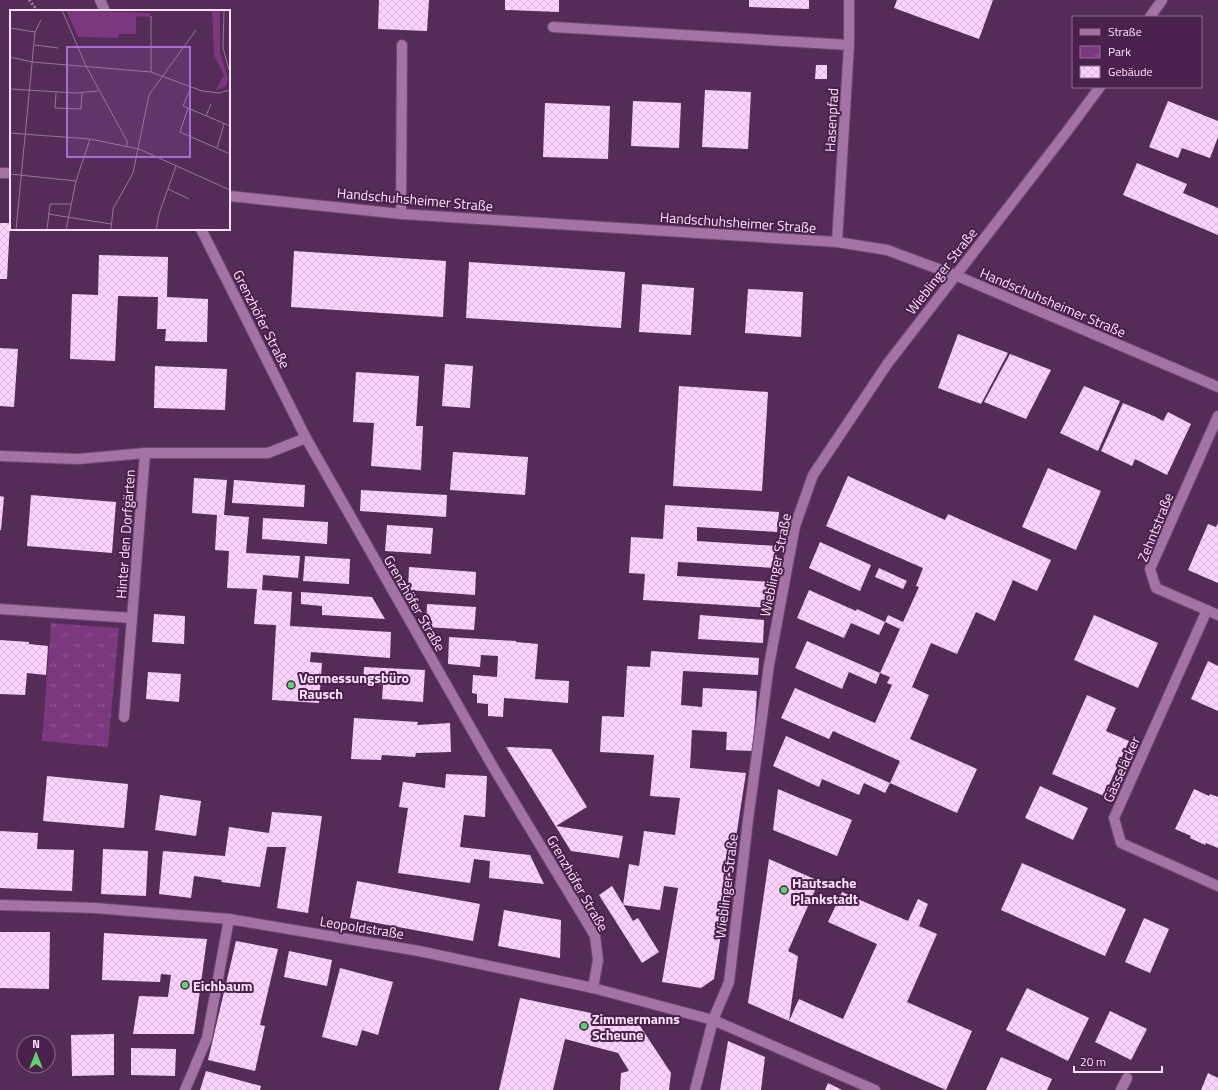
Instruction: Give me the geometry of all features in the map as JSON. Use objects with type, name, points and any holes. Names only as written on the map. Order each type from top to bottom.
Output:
[{"type":"street","points":[[100,0],[105,10]]},
{"type":"street","name":"Hasenpfad","points":[[837,242],[849,45],[849,0]]},
{"type":"street","points":[[1151,16],[1162,0]]},
{"type":"street","points":[[553,27],[849,45]]},
{"type":"street","points":[[401,214],[402,45]]},
{"type":"street","name":"Wieblinger Straße","points":[[695,1090],[713,1020],[729,982],[747,828],[769,665],[795,526],[813,475],[888,363],[1066,134],[1099,88]]},
{"type":"street","points":[[0,173],[10,174]]},
{"type":"street","name":"Handschuhsheimer Straße","points":[[230,196],[401,214],[837,242],[887,250],[955,275],[1218,387]]},
{"type":"street","name":"Grenzhöfer Straße","points":[[202,230],[306,438],[493,767],[595,936],[598,960],[593,988]]},
{"type":"street","name":"Zehntstraße","points":[[1218,416],[1150,569],[1156,588],[1218,615]]},
{"type":"street","name":"Hinter den Dorfgärten","points":[[0,456],[78,459],[145,453],[268,453],[306,438]]},
{"type":"street","name":"Hinter den Dorfgärten","points":[[124,717],[145,453]]},
{"type":"street","name":"Hinter den Dorfgärten","points":[[0,609],[132,618]]},
{"type":"street","name":"Gässeläcker","points":[[1207,610],[1114,818],[1121,843],[1218,886]]},
{"type":"street","name":"Leopoldstraße","points":[[0,905],[95,908],[228,919],[419,951],[593,988],[713,1020],[876,1090]]},
{"type":"street","points":[[185,1090],[207,1038],[228,919]]},
{"type":"street","points":[[1122,1090],[1127,1078]]},
{"type":"path","points":[[29,0],[37,10]]},
{"type":"green space","points":[[51,623],[119,628],[108,747],[42,741]]},
{"type":"building","points":[[379,0],[429,0],[427,31],[378,29]]},
{"type":"building","points":[[505,0],[559,0],[559,12],[505,10]]},
{"type":"building","points":[[749,0],[809,0],[809,9],[749,7]]},
{"type":"building","points":[[897,0],[993,0],[979,39],[894,8]]},
{"type":"building","points":[[816,65],[827,65],[827,79],[815,79]]},
{"type":"building","points":[[705,90],[751,92],[748,149],[702,147]]},
{"type":"building","points":[[633,101],[681,103],[679,148],[631,146]]},
{"type":"building","points":[[1168,101],[1218,121],[1218,137],[1210,158],[1182,148],[1178,158],[1149,147]]},
{"type":"building","points":[[545,103],[610,106],[608,159],[543,157]]},
{"type":"building","points":[[1137,163],[1187,184],[1183,193],[1218,208],[1218,235],[1123,195]]},
{"type":"building","points":[[0,223],[10,223],[7,279],[0,279]]},
{"type":"building","points":[[294,251],[446,261],[443,317],[291,307]]},
{"type":"building","points":[[99,255],[168,257],[167,297],[208,299],[207,342],[165,341],[166,329],[157,329],[158,297],[118,296],[115,361],[70,359],[72,294],[98,295]]},
{"type":"building","points":[[469,262],[625,272],[621,328],[466,318]]},
{"type":"building","points":[[642,284],[694,288],[691,335],[639,332]]},
{"type":"building","points":[[748,289],[803,292],[801,337],[745,333]]},
{"type":"building","points":[[958,334],[1008,353],[981,404],[938,388]]},
{"type":"building","points":[[0,348],[18,349],[14,407],[0,406]]},
{"type":"building","points":[[1010,354],[1051,370],[1026,419],[984,402]]},
{"type":"building","points":[[445,364],[473,366],[470,408],[442,406]]},
{"type":"building","points":[[155,366],[227,369],[225,410],[154,408]]},
{"type":"building","points":[[356,372],[419,376],[416,426],[423,426],[421,470],[371,466],[374,423],[353,422]]},
{"type":"building","points":[[679,386],[768,392],[762,491],[673,486]]},
{"type":"building","points":[[1084,386],[1120,401],[1098,451],[1060,433]]},
{"type":"building","points":[[1123,403],[1163,421],[1168,412],[1191,424],[1167,475],[1135,459],[1132,466],[1101,451]]},
{"type":"building","points":[[453,452],[528,457],[525,495],[450,490]]},
{"type":"building","points":[[1048,468],[1101,491],[1076,550],[1022,527]]},
{"type":"building","points":[[848,476],[945,520],[948,514],[1051,560],[1037,591],[1013,580],[995,621],[976,612],[957,654],[931,643],[912,687],[929,695],[910,739],[977,769],[957,813],[890,783],[900,761],[833,731],[829,739],[781,718],[795,688],[875,723],[892,685],[887,683],[890,677],[880,673],[900,629],[885,622],[888,615],[903,622],[919,587],[916,586],[923,568],[826,526]]},
{"type":"building","points":[[194,478],[227,480],[224,515],[249,517],[246,553],[300,556],[298,578],[263,575],[262,590],[292,592],[290,626],[391,632],[390,658],[311,652],[310,662],[322,663],[319,703],[272,700],[276,625],[254,624],[257,589],[227,588],[229,551],[215,550],[217,515],[192,513]]},
{"type":"building","points":[[234,480],[305,485],[304,507],[232,503]]},
{"type":"building","points":[[361,490],[447,495],[446,517],[360,511]]},
{"type":"building","points":[[31,495],[116,502],[112,553],[27,546]]},
{"type":"building","points":[[0,496],[4,497],[1,530],[0,530]]},
{"type":"building","points":[[665,505],[779,512],[777,532],[697,527],[697,541],[777,546],[775,568],[678,562],[677,576],[774,582],[772,608],[643,600],[645,574],[629,573],[631,537],[663,539]]},
{"type":"building","points":[[263,518],[328,522],[327,544],[262,539]]},
{"type":"building","points":[[1218,523],[1218,583],[1188,570],[1208,524],[1216,527]]},
{"type":"building","points":[[387,525],[433,528],[431,554],[385,551]]},
{"type":"building","points":[[820,542],[871,565],[860,591],[809,568]]},
{"type":"building","points":[[305,556],[350,559],[349,584],[303,581]]},
{"type":"building","points":[[409,567],[476,572],[475,595],[408,590]]},
{"type":"building","points":[[879,568],[907,581],[903,589],[875,577]]},
{"type":"building","points":[[809,590],[885,622],[879,635],[851,623],[844,638],[797,618]]},
{"type":"building","points":[[301,592],[372,597],[385,619],[322,615],[322,606],[301,604]]},
{"type":"building","points":[[427,604],[476,607],[474,630],[426,627]]},
{"type":"building","points":[[154,614],[185,616],[184,644],[152,642]]},
{"type":"building","points":[[700,615],[764,620],[763,643],[698,639]]},
{"type":"building","points":[[1094,615],[1158,643],[1138,688],[1074,660]]},
{"type":"building","points":[[449,637],[516,641],[538,644],[535,679],[569,681],[568,703],[504,698],[503,717],[488,716],[488,704],[477,703],[477,694],[472,693],[473,675],[497,677],[498,656],[481,655],[480,667],[448,664]]},
{"type":"building","points":[[0,640],[29,642],[29,644],[48,646],[46,675],[27,673],[25,695],[0,694]]},
{"type":"building","points":[[807,641],[880,673],[876,684],[849,672],[842,689],[795,668]]},
{"type":"building","points":[[651,651],[759,658],[758,675],[683,671],[681,705],[702,707],[703,688],[757,691],[753,751],[726,750],[727,732],[692,730],[690,768],[746,773],[714,979],[701,988],[662,982],[678,888],[664,886],[660,910],[623,905],[629,864],[639,866],[644,831],[675,835],[680,798],[650,796],[654,755],[600,752],[602,716],[624,717],[627,666],[650,667]]},
{"type":"building","points":[[1208,661],[1218,666],[1218,711],[1191,699]]},
{"type":"building","points":[[364,667],[425,670],[423,702],[382,699],[383,685],[363,684]]},
{"type":"building","points":[[148,672],[181,674],[179,702],[146,699]]},
{"type":"building","points":[[1087,695],[1116,708],[1106,731],[1129,741],[1104,796],[1052,774]]},
{"type":"building","points":[[354,718],[418,722],[417,725],[450,723],[451,752],[416,753],[415,757],[382,755],[381,760],[351,759]]},
{"type":"building","points":[[786,736],[890,783],[885,793],[864,783],[859,795],[822,779],[819,787],[773,766]]},
{"type":"building","points":[[506,747],[551,749],[587,807],[556,826],[623,836],[619,858],[571,851]]},
{"type":"building","points":[[446,774],[487,776],[485,817],[464,815],[460,847],[530,855],[544,884],[489,878],[490,861],[474,859],[470,883],[398,873],[408,808],[399,807],[403,782],[445,788]]},
{"type":"building","points":[[47,776],[128,784],[124,828],[43,821]]},
{"type":"building","points":[[1040,786],[1088,808],[1073,840],[1025,818]]},
{"type":"building","points":[[778,789],[852,820],[837,856],[773,830]]},
{"type":"building","points":[[1194,789],[1209,796],[1210,794],[1218,797],[1218,848],[1206,843],[1205,845],[1190,838],[1191,836],[1175,829]]},
{"type":"building","points":[[160,795],[201,801],[196,836],[155,830]]},
{"type":"building","points":[[272,812],[322,816],[308,913],[277,908],[286,847],[267,847],[260,887],[221,882],[222,880],[194,876],[191,898],[159,894],[163,851],[225,856],[229,827],[269,833]]},
{"type":"building","points":[[0,831],[38,833],[37,849],[74,850],[72,891],[0,888]]},
{"type":"building","points":[[103,849],[148,851],[146,896],[101,894]]},
{"type":"building","points":[[769,859],[819,881],[788,951],[798,956],[789,1021],[748,1003]]},
{"type":"building","points":[[1022,863],[1126,909],[1105,956],[1001,910]]},
{"type":"building","points":[[357,881],[480,904],[473,941],[350,918]]},
{"type":"building","points":[[612,886],[633,921],[638,918],[659,952],[642,963],[599,895]]},
{"type":"building","points":[[842,892],[908,921],[918,899],[928,904],[919,926],[937,934],[907,1002],[972,1031],[946,1090],[789,1021],[799,999],[843,1019],[877,944],[828,922]]},
{"type":"building","points":[[504,910],[561,920],[560,958],[498,946]]},
{"type":"building","points":[[1144,918],[1169,929],[1150,973],[1125,962]]},
{"type":"building","points":[[0,932],[50,932],[49,989],[0,988]]},
{"type":"building","name":"Eichbaum","points":[[104,933],[207,939],[194,1034],[133,1034],[139,996],[168,997],[171,975],[161,974],[160,982],[102,980]]},
{"type":"building","points":[[236,941],[278,949],[260,1025],[265,1026],[255,1071],[208,1060]]},
{"type":"building","points":[[289,951],[332,960],[327,986],[284,977]]},
{"type":"building","points":[[340,968],[393,982],[378,1035],[362,1030],[357,1046],[322,1037]]},
{"type":"building","points":[[1027,988],[1089,1018],[1068,1061],[1006,1030]]},
{"type":"building","points":[[520,998],[638,1023],[671,1073],[669,1090],[620,1090],[621,1073],[629,1071],[618,1053],[565,1039],[553,1090],[499,1090]]},
{"type":"building","points":[[1110,1011],[1147,1029],[1131,1060],[1095,1042]]},
{"type":"building","points":[[114,1034],[114,1075],[72,1076],[71,1035]]},
{"type":"building","points":[[728,1041],[765,1057],[761,1090],[720,1090]]},
{"type":"building","points":[[131,1048],[176,1049],[175,1076],[131,1075]]},
{"type":"building","points":[[1001,1057],[1052,1079],[1047,1090],[986,1090]]},
{"type":"building","points":[[206,1071],[261,1086],[260,1090],[200,1090]]},
{"type":"building","points":[[1208,1073],[1218,1078],[1218,1090],[1201,1090]]},
{"type":"building","points":[[828,1083],[842,1090],[825,1090]]},
{"type":"place","name":"Vermessungsbüro Rausch","points":[[291,685]]},
{"type":"place","name":"Hautsache Plankstadt","points":[[784,890]]},
{"type":"place","name":"Eichbaum","points":[[185,985]]},
{"type":"place","name":"Zimmermanns Scheune","points":[[584,1026]]}]
